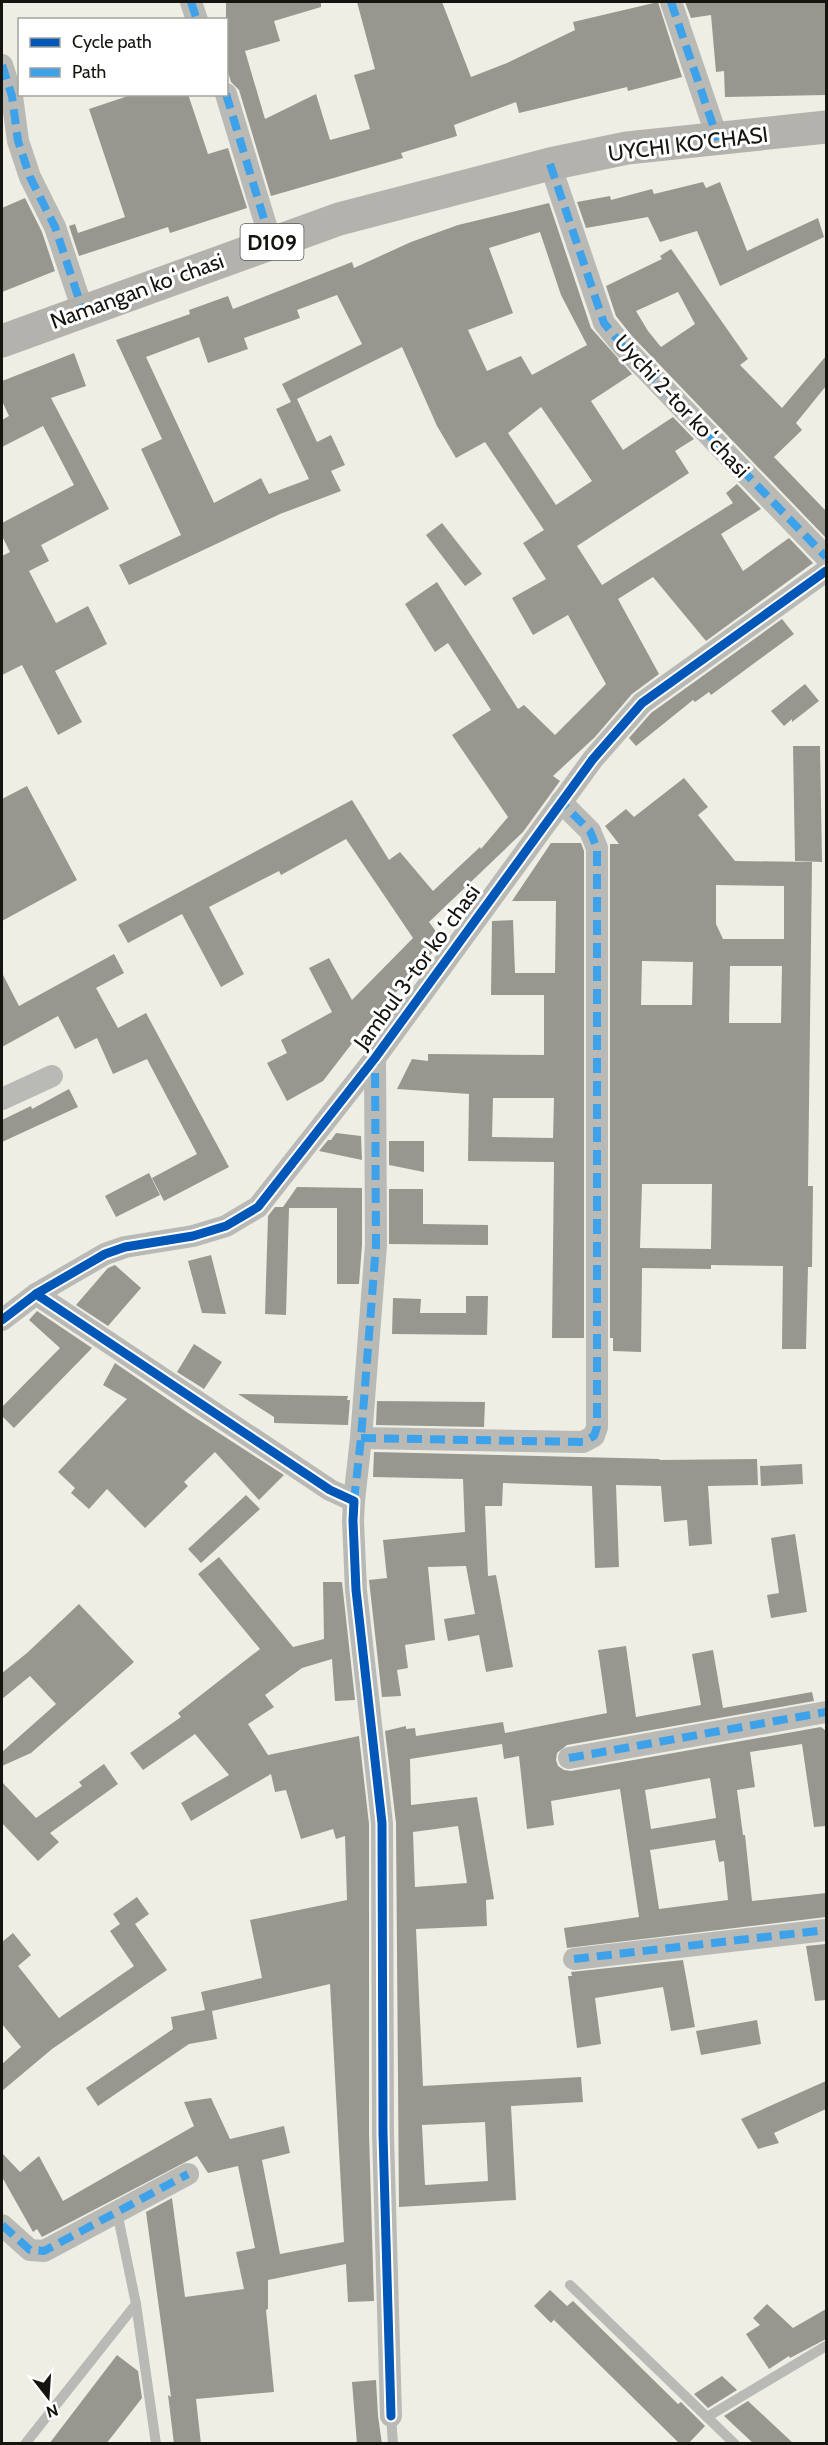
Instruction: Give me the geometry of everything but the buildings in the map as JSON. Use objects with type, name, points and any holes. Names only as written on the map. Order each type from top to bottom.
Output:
[{"type":"main road","name":"UYCHI KO'CHASI","points":[[550,164],[627,148],[826,128]]},
{"type":"main road","name":"Namangan koʻchasi","points":[[2,341],[339,219],[550,164]]},
{"type":"street","points":[[191,2],[196,18]]},
{"type":"street","points":[[671,2],[718,140]]},
{"type":"street","points":[[2,65],[12,96],[18,141],[30,177],[55,227],[83,311]]},
{"type":"street","points":[[227,96],[271,242]]},
{"type":"street","name":"Uychi 2-tor koʻchasi","points":[[550,164],[604,323],[622,345],[826,557]]},
{"type":"street","name":"Jambul 3-tor koʻchasi","points":[[2,1320],[36,1294],[105,1254],[125,1247],[193,1236],[226,1226],[258,1207],[375,1058],[593,759],[642,703],[826,571]]},
{"type":"street","points":[[361,1438],[583,1442],[594,1436],[597,1427],[597,848],[590,831],[561,802]]},
{"type":"street","points":[[375,1058],[376,1245],[352,1521],[356,1590],[382,1823],[383,2134],[391,2416]]},
{"type":"street","points":[[2,1099],[52,1076]]},
{"type":"street","points":[[36,1294],[330,1490],[354,1501]]},
{"type":"street","points":[[569,1758],[826,1712]]},
{"type":"street","points":[[574,1959],[826,1930]]},
{"type":"street","points":[[2,2226],[30,2250],[44,2251],[188,2174]]},
{"type":"lane","points":[[117,2212],[136,2304],[156,2444]]},
{"type":"lane","points":[[570,2285],[735,2444]]},
{"type":"lane","points":[[25,2444],[136,2304]]},
{"type":"lane","points":[[707,2417],[826,2346]]},
{"type":"lane","points":[[391,2416],[393,2444]]},
{"type":"marked path","points":[[191,2],[196,18]]},
{"type":"marked path","points":[[671,2],[718,140]]},
{"type":"marked path","points":[[2,65],[12,96],[18,141],[30,177],[55,227],[83,311]]},
{"type":"marked path","points":[[227,96],[271,242]]},
{"type":"marked path","points":[[550,164],[604,323],[622,345],[826,557]]},
{"type":"marked path","points":[[361,1438],[583,1442],[594,1436],[597,1427],[597,848],[590,831],[561,802]]},
{"type":"marked path","points":[[354,1501],[376,1245],[375,1058]]},
{"type":"marked path","points":[[569,1758],[826,1712]]},
{"type":"marked path","points":[[574,1959],[826,1930]]},
{"type":"marked path","points":[[2,2225],[30,2250],[44,2251],[188,2174]]},
{"type":"cycle path","points":[[2,1320],[36,1294],[105,1254],[125,1247],[193,1236],[226,1226],[258,1207],[375,1058],[593,759],[642,703],[826,571]]},
{"type":"cycle path","points":[[36,1294],[330,1490],[354,1501],[356,1590],[382,1823],[383,2134],[391,2416]]}]
